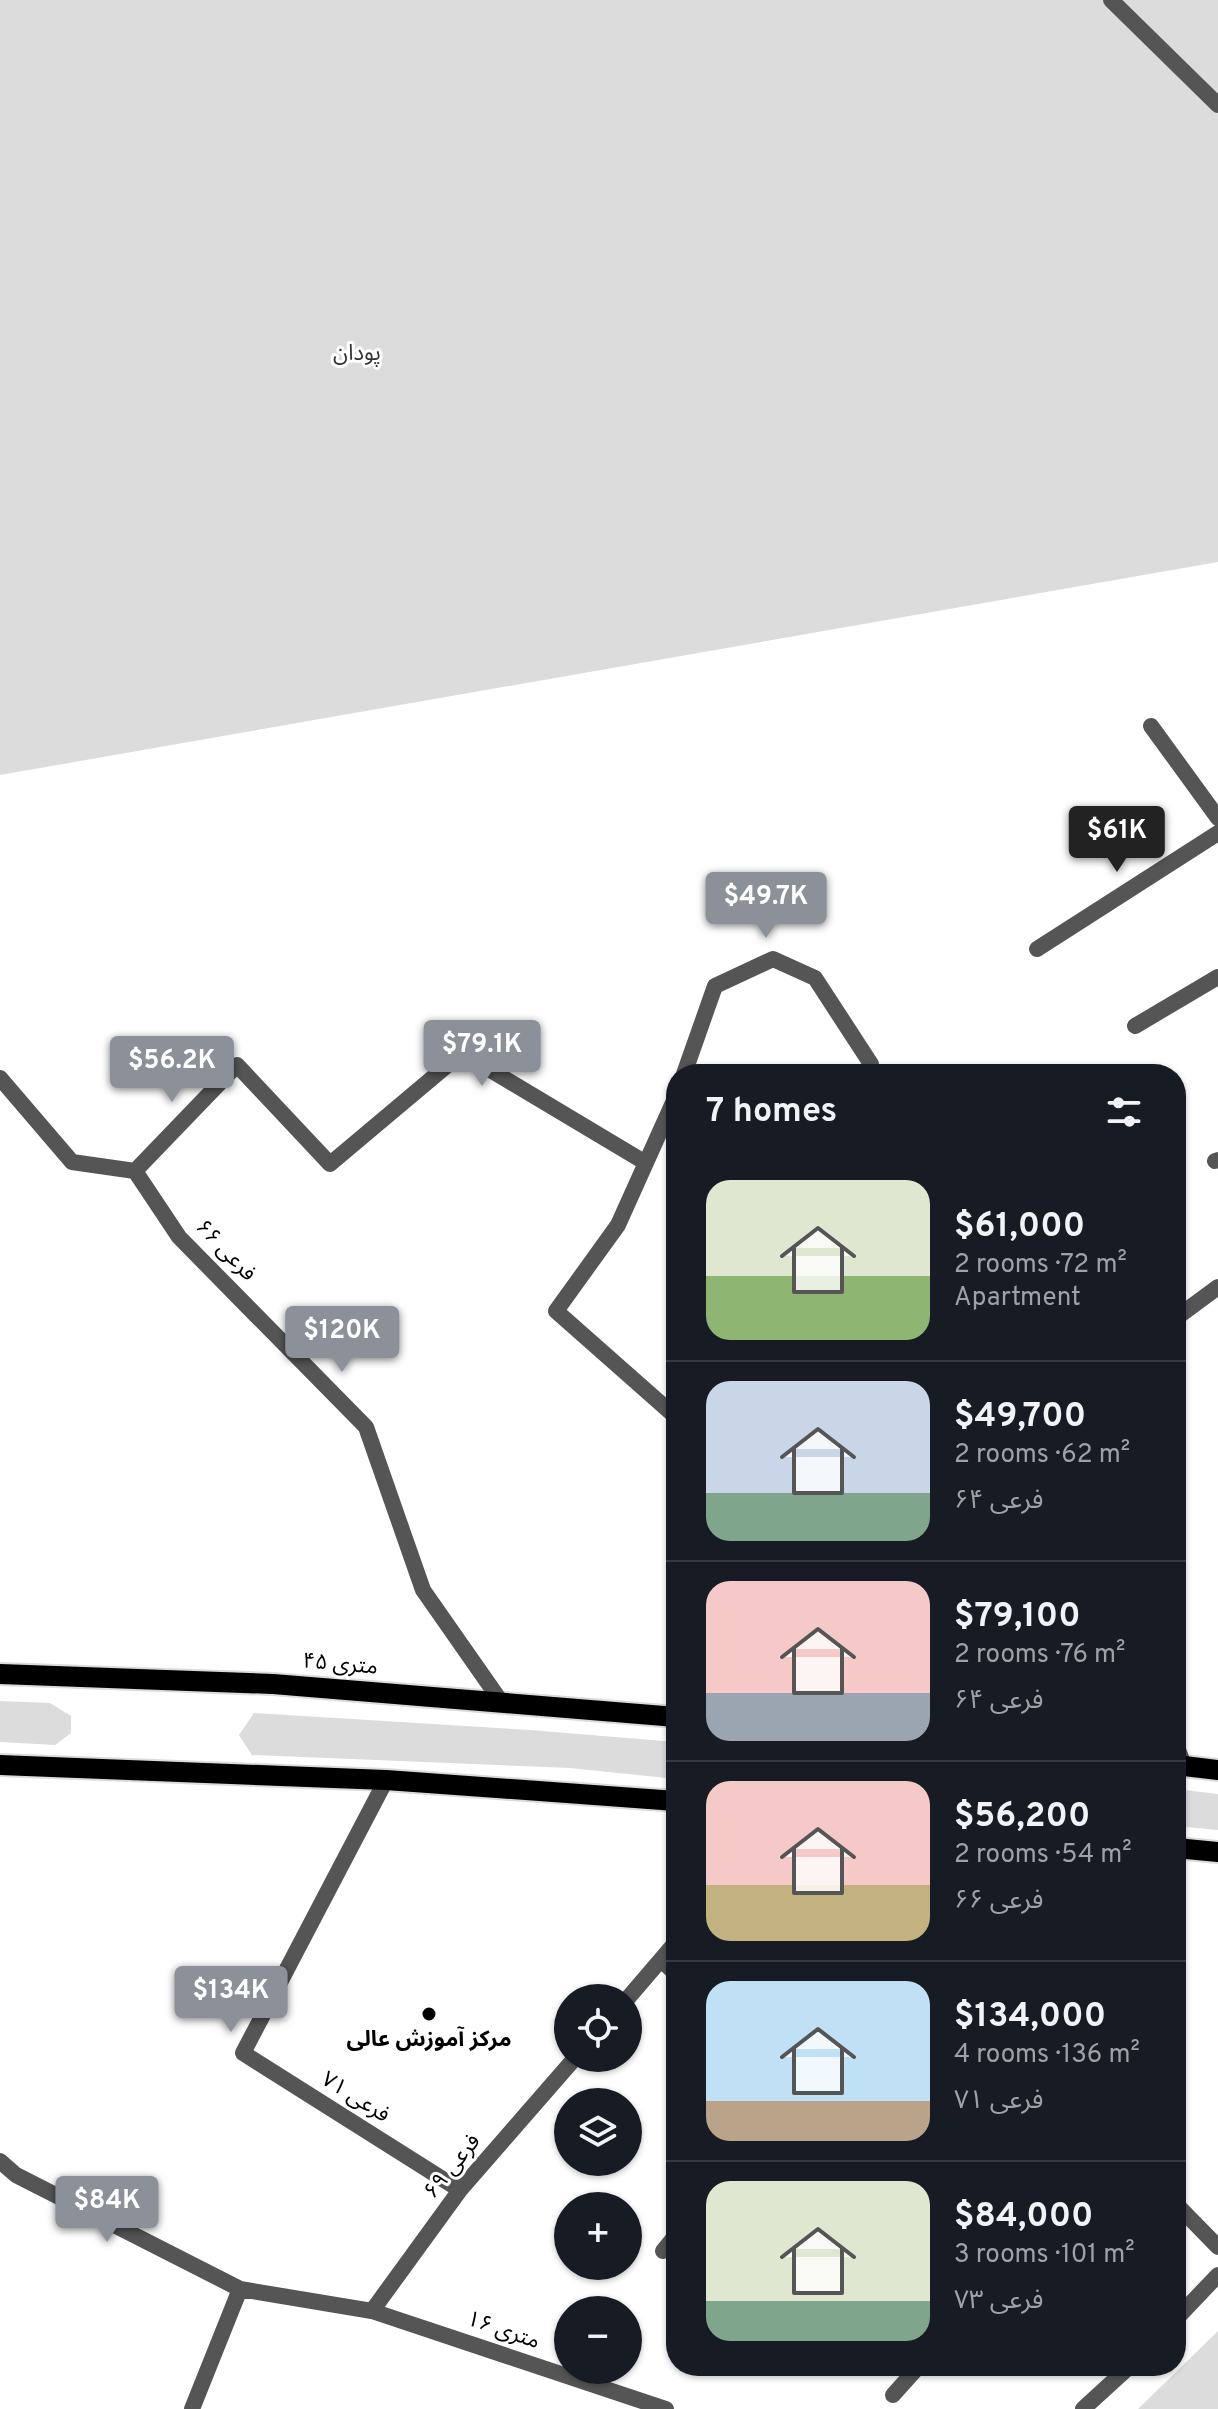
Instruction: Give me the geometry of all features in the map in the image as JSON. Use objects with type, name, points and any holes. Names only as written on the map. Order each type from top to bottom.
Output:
[{"type":"main road","name":"۴۵ متری","points":[[0,1674],[273,1684],[666,1716]]},
{"type":"main road","points":[[0,1765],[386,1780],[666,1800]]},
{"type":"main road","points":[[1186,1767],[1218,1770]]},
{"type":"main road","points":[[1186,1849],[1218,1852]]},
{"type":"street","points":[[1111,0],[1218,105]]},
{"type":"street","points":[[1151,726],[1218,818]]},
{"type":"street","points":[[1037,949],[1218,833]]},
{"type":"street","points":[[688,1064],[715,986],[773,959],[815,978],[871,1064]]},
{"type":"street","points":[[1135,1026],[1218,977]]},
{"type":"street","points":[[0,1078],[72,1162],[135,1171],[237,1065],[330,1164],[462,1053],[646,1163]]},
{"type":"street","points":[[666,1119],[618,1225],[556,1311],[666,1408]]},
{"type":"street","name":"فرعی ۶۶","points":[[135,1171],[179,1237],[366,1427],[423,1590],[502,1703]]},
{"type":"street","points":[[1186,1311],[1218,1287]]},
{"type":"street","name":"فرعی ۷۱","points":[[386,1780],[243,2053],[460,2190]]},
{"type":"street","points":[[640,1984],[666,1954]]},
{"type":"street","points":[[661,1960],[666,1965]]},
{"type":"street","name":"فرعی ۶۹","points":[[372,2311],[460,2190],[563,2072]]},
{"type":"street","name":"۱۶ متری","points":[[0,2161],[16,2175],[240,2289],[372,2311],[666,2409]]},
{"type":"street","points":[[1186,2214],[1218,2247]]},
{"type":"street","points":[[663,2251],[666,2247]]},
{"type":"street","points":[[1186,2309],[1218,2275]]},
{"type":"street","points":[[192,2409],[240,2289]]},
{"type":"street","points":[[893,2395],[910,2376]]},
{"type":"street","points":[[1083,2409],[1119,2376]]},
{"type":"green space","name":"پودان","points":[[0,0],[1218,0],[1218,562],[0,775]]},
{"type":"green space","points":[[0,1701],[50,1703],[71,1716],[71,1733],[55,1745],[0,1742]]},
{"type":"green space","points":[[254,1713],[666,1741],[666,1778],[570,1768],[252,1755],[239,1735]]},
{"type":"green space","points":[[1186,1790],[1218,1794],[1218,1830],[1186,1827]]},
{"type":"green space","points":[[1218,2331],[1218,2409],[1138,2409],[1172,2376],[1186,2376],[1186,2362]]},
{"type":"place","name":"مرکز آموزش عالی","points":[[429,2014]]}]
